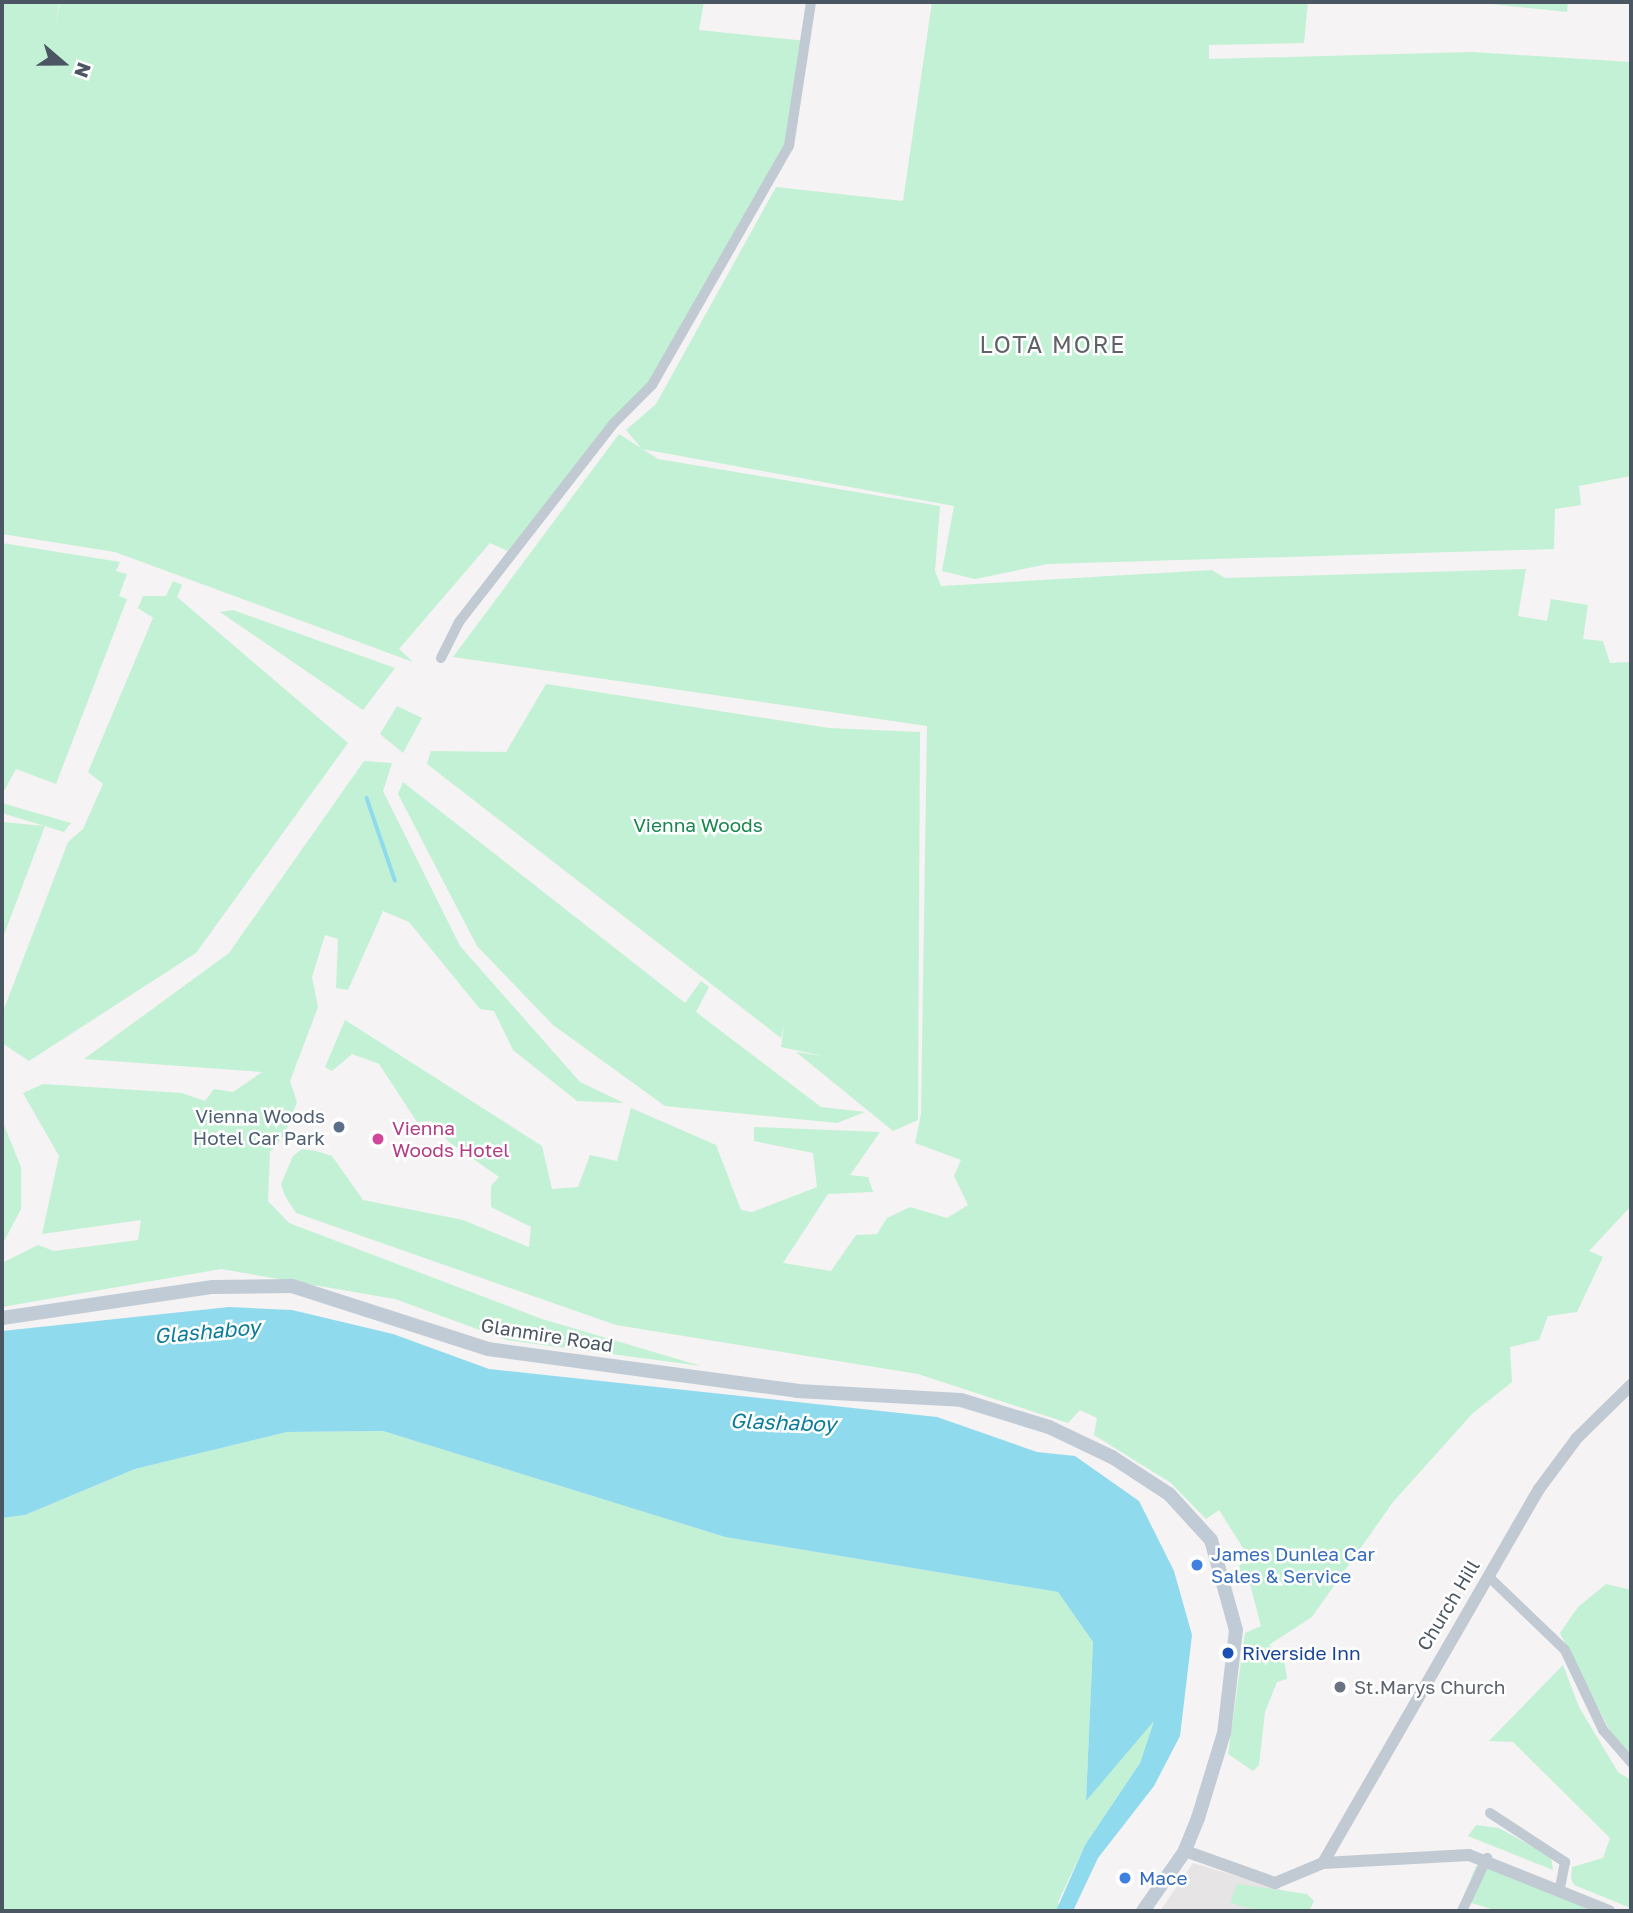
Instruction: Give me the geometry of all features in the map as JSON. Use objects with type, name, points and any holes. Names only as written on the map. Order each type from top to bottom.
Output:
[{"type":"main road","name":"Glanmire Road","points":[[2,1318],[213,1287],[292,1286],[488,1349],[797,1391],[961,1400],[1049,1427],[1169,1494],[1210,1540],[1223,1569],[1236,1630],[1232,1683],[1224,1733],[1185,1851],[1143,1911]]},
{"type":"street","points":[[441,658],[458,622],[614,423],[652,386],[789,146],[811,2]]},
{"type":"street","name":"Church Hill","points":[[1323,1863],[1556,1463],[1631,1385]]},
{"type":"street","points":[[1488,1576],[1565,1650],[1603,1730],[1631,1762]]},
{"type":"street","points":[[1490,1813],[1565,1863],[1560,1888]]},
{"type":"street","points":[[1185,1851],[1275,1883],[1323,1863],[1451,1854],[1487,1858],[1607,1911]]},
{"type":"street","points":[[1462,1911],[1487,1858]]},
{"type":"shaded area","points":[[1193,1863],[1289,1892],[1285,1911],[1160,1911]]},
{"type":"green space","points":[[2,2],[59,2],[56,24],[60,2],[704,2],[699,30],[806,41],[792,139],[637,406],[613,422],[510,552],[490,543],[399,649],[413,662],[115,552],[2,534]]},
{"type":"green space","points":[[932,2],[1308,2],[1304,43],[1209,45],[1209,59],[1472,52],[1631,62],[1631,476],[1579,486],[1581,505],[1555,509],[1554,549],[1048,564],[975,579],[942,571],[954,506],[642,449],[626,430],[656,404],[776,187],[903,201]]},
{"type":"green space","points":[[1472,2],[1568,2],[1567,12]]},
{"type":"green space","points":[[619,434],[658,459],[940,506],[935,571],[941,586],[1212,570],[1225,578],[1526,569],[1518,616],[1547,621],[1551,599],[1588,605],[1583,639],[1603,641],[1610,663],[1631,662],[1631,1206],[1589,1251],[1603,1257],[1577,1312],[1548,1316],[1539,1340],[1510,1347],[1512,1382],[1472,1414],[1393,1502],[1312,1617],[1269,1645],[1284,1658],[1287,1679],[1277,1682],[1265,1712],[1259,1765],[1253,1771],[1228,1754],[1245,1633],[1261,1626],[1250,1584],[1238,1568],[1248,1556],[1219,1510],[1206,1519],[1171,1483],[1094,1435],[1097,1418],[1080,1410],[1068,1423],[918,1374],[616,1325],[296,1213],[285,1196],[281,1184],[293,1156],[302,1149],[316,1151],[332,1156],[363,1200],[463,1220],[529,1247],[531,1227],[491,1207],[491,1186],[499,1177],[449,1142],[431,1121],[417,1122],[379,1064],[352,1054],[332,1071],[325,1067],[345,1020],[542,1146],[552,1189],[578,1187],[590,1155],[617,1161],[631,1108],[716,1145],[741,1210],[752,1212],[817,1187],[813,1153],[754,1141],[754,1127],[880,1132],[850,1175],[868,1177],[873,1192],[828,1194],[783,1263],[831,1271],[856,1235],[877,1234],[887,1218],[910,1207],[947,1218],[968,1205],[954,1176],[961,1160],[915,1143],[921,1114],[927,726],[453,657]]},
{"type":"green space","points":[[2,543],[120,562],[116,571],[127,574],[119,596],[127,599],[56,784],[16,769],[2,795]]},
{"type":"green space","points":[[173,581],[182,585],[177,597],[348,743],[196,953],[29,1061],[2,1043],[2,1014],[68,842],[83,829],[103,784],[88,772],[153,618],[138,608],[143,596],[166,596]]},
{"type":"green space","points":[[233,610],[395,668],[363,710],[220,612]]},
{"type":"green space","name":"Vienna Woods","points":[[546,684],[829,728],[920,732],[918,1120],[893,1131],[796,1052],[823,1056],[781,1047],[784,1025],[781,1038],[427,764],[431,751],[506,752]]},
{"type":"green space","points":[[397,706],[422,718],[403,753],[380,734]]},
{"type":"green space","points":[[364,761],[392,763],[383,791],[460,946],[580,1082],[624,1103],[577,1101],[513,1050],[494,1011],[480,1009],[409,922],[383,911],[348,990],[336,988],[338,939],[325,935],[312,977],[318,1007],[290,1081],[297,1102],[284,1136],[270,1152],[268,1201],[289,1223],[542,1319],[701,1366],[507,1340],[395,1299],[221,1269],[2,1307],[2,1263],[38,1245],[54,1251],[138,1240],[141,1220],[42,1234],[59,1156],[23,1093],[43,1084],[182,1093],[205,1101],[214,1089],[233,1092],[262,1072],[84,1059],[229,953]]},
{"type":"green space","points":[[403,782],[685,1003],[701,981],[709,987],[696,1012],[821,1107],[865,1112],[837,1123],[665,1106],[553,1025],[477,946],[398,794]]},
{"type":"green space","points":[[2,803],[71,823],[64,832],[2,813]]},
{"type":"green space","points":[[2,822],[45,826],[2,940]]},
{"type":"green space","points":[[2,1120],[21,1167],[21,1209],[2,1245]]},
{"type":"green space","points":[[383,1431],[725,1537],[1058,1592],[1093,1642],[1086,1800],[1155,1718],[1140,1763],[1085,1845],[1058,1902],[1061,1911],[2,1911],[2,1518],[25,1515],[135,1469],[287,1432]]},
{"type":"green space","points":[[1606,1584],[1631,1590],[1631,1756],[1614,1739],[1560,1633],[1578,1607]]},
{"type":"green space","points":[[1563,1665],[1579,1707],[1618,1772],[1631,1780],[1631,1908],[1574,1885],[1571,1878],[1572,1867],[1603,1858],[1610,1838],[1513,1742],[1489,1741]]},
{"type":"green space","points":[[1476,1825],[1499,1828],[1551,1857],[1553,1870],[1468,1836]]},
{"type":"green space","points":[[1476,1866],[1495,1866],[1600,1911],[1498,1911],[1462,1900]]},
{"type":"green space","points":[[1237,1884],[1307,1894],[1314,1901],[1309,1911],[1260,1911],[1230,1903]]},
{"type":"water","name":"Glashaboy","points":[[229,1307],[292,1310],[393,1334],[489,1369],[937,1417],[1037,1452],[1075,1456],[1139,1501],[1174,1571],[1192,1635],[1180,1736],[1154,1786],[1098,1858],[1073,1911],[1056,1911],[1085,1845],[1140,1763],[1154,1721],[1086,1801],[1093,1642],[1058,1592],[725,1537],[383,1431],[287,1432],[135,1469],[25,1515],[2,1518],[2,1331]]},
{"type":"waterway","points":[[367,798],[395,880]]},
{"type":"place","name":"Vienna Woods Hotel Car Park","points":[[339,1127]]},
{"type":"place","name":"Vienna Woods Hotel","points":[[378,1139]]},
{"type":"place","name":"James Dunlea Car Sales & Service","points":[[1197,1565]]},
{"type":"place","name":"Riverside Inn","points":[[1228,1653]]},
{"type":"place","name":"St.Marys Church","points":[[1340,1687]]},
{"type":"place","name":"Mace","points":[[1125,1878]]},
{"type":"district","name":"LOTA MORE","points":[[1053,344]]}]
